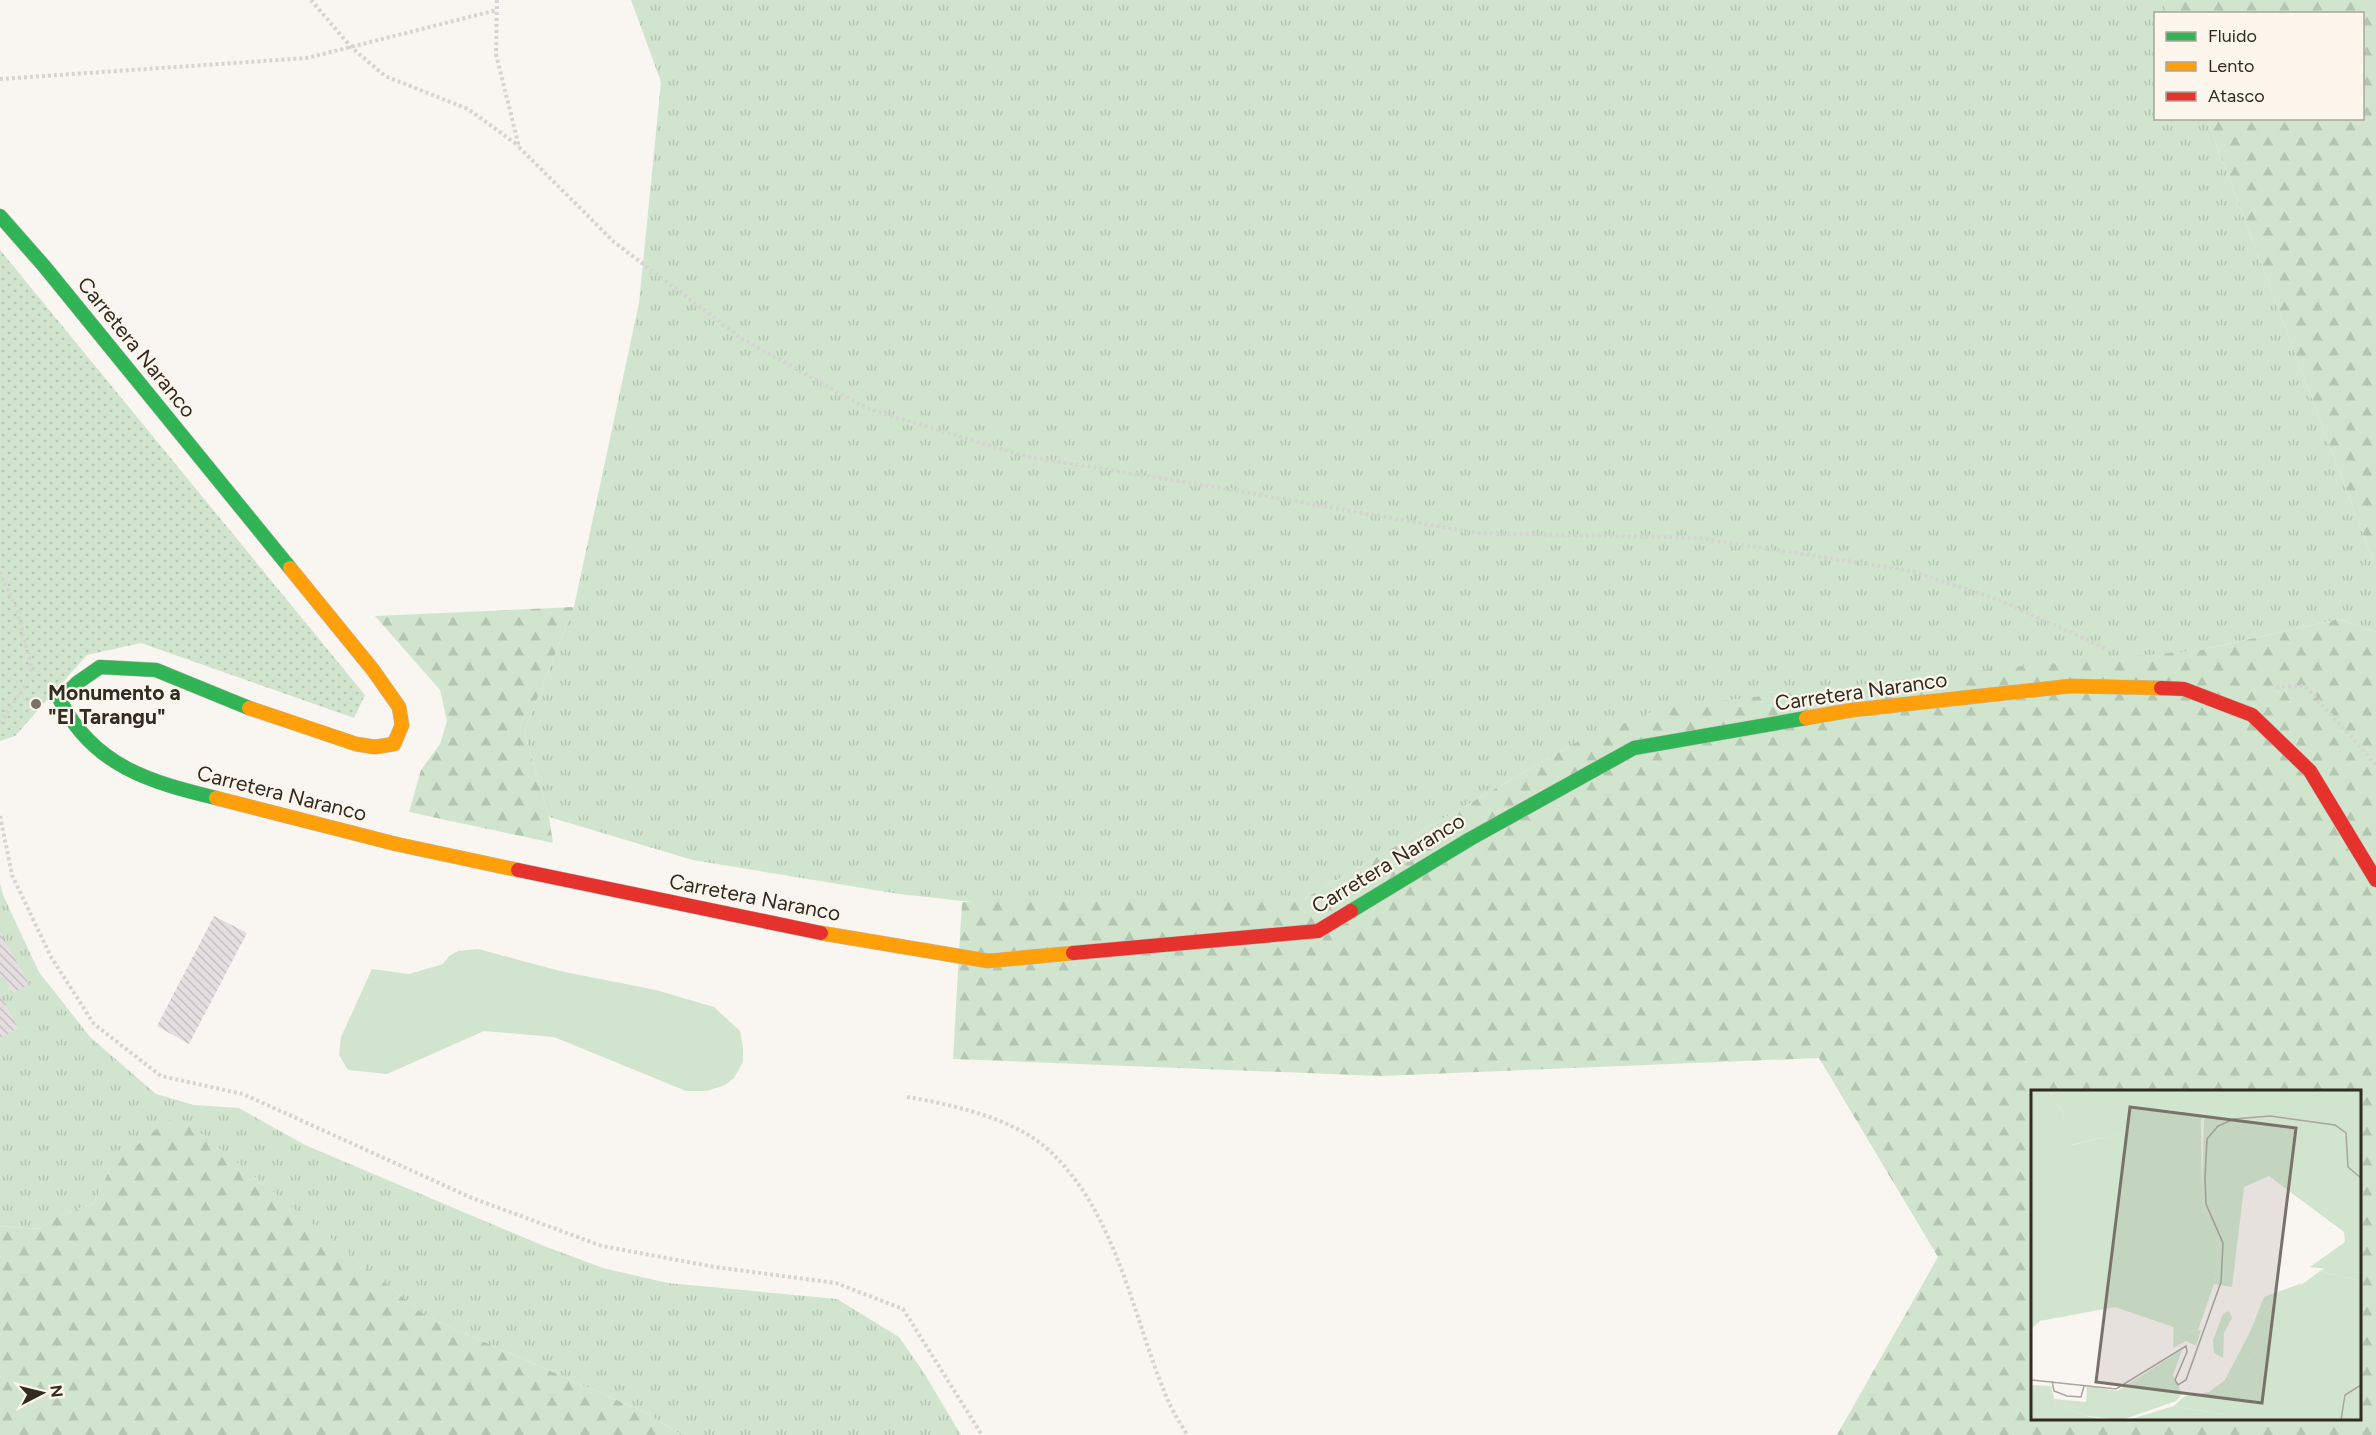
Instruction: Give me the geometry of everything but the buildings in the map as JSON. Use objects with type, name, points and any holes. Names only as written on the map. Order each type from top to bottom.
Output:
[{"type":"street","name":"Carretera Naranco","points":[[0,216],[45,266],[373,670],[399,707],[402,725],[394,744],[375,747],[356,744],[269,716],[156,670],[100,667],[77,683],[60,700],[71,722],[110,760],[159,784],[396,844],[780,926],[988,961],[1318,931],[1470,839],[1634,748],[1853,710],[2071,686],[2184,688],[2252,715],[2310,771],[2376,880]]},
{"type":"path","points":[[311,0],[351,46],[385,76],[468,108],[519,147],[614,242],[732,331],[868,410],[1028,457],[1477,533],[1699,538],[1912,571],[1999,600],[2112,652]]},
{"type":"path","points":[[497,0],[496,54],[519,147]]},
{"type":"path","points":[[0,79],[307,58],[497,10]]},
{"type":"path","points":[[0,572],[18,613],[32,675],[60,700]]},
{"type":"path","points":[[0,723],[26,685]]},
{"type":"path","points":[[0,816],[12,875],[51,957],[94,1024],[161,1076],[243,1094],[472,1197],[602,1246],[715,1267],[836,1283],[903,1309],[982,1435]]},
{"type":"path","points":[[908,1097],[944,1103],[1002,1122],[1043,1146],[1082,1189],[1109,1238],[1169,1403],[1186,1435]]},
{"type":"green space","points":[[631,0],[2163,0],[2168,12],[2154,12],[2154,120],[2207,120],[2376,569],[2376,632],[2339,619],[2201,650],[1573,744],[1302,900],[1073,913],[899,894],[693,860],[549,817],[524,731],[574,607],[639,303],[661,82]]},
{"type":"green space","points":[[2163,0],[2376,0],[2376,569],[2207,120],[2364,120],[2364,12],[2168,12]]},
{"type":"green space","points":[[0,250],[365,695],[354,718],[141,643],[87,655],[15,736],[0,741]]},
{"type":"green space","points":[[574,607],[524,731],[549,817],[553,843],[409,812],[421,770],[440,744],[447,721],[440,690],[375,616]]},
{"type":"green space","points":[[2339,619],[2376,632],[2376,1435],[1837,1435],[1938,1257],[1819,1058],[1380,1076],[953,1059],[962,902],[1302,900],[1573,744],[1662,708],[2001,668],[2201,650]]},
{"type":"green space","points":[[0,883],[3,895],[39,972],[90,1037],[156,1094],[194,1105],[239,1108],[305,1145],[544,1246],[603,1268],[668,1283],[837,1299],[899,1337],[924,1373],[961,1435],[682,1435],[642,1411],[427,1317],[190,1125],[111,1167],[94,1203],[57,1217],[38,1229],[0,1226]]},
{"type":"green space","points":[[478,949],[560,971],[656,990],[714,1007],[740,1031],[743,1062],[734,1078],[725,1085],[707,1091],[686,1091],[554,1037],[484,1031],[387,1074],[348,1070],[339,1055],[341,1037],[372,969],[409,974],[443,964],[449,956],[458,951]]},
{"type":"green space","points":[[167,1120],[191,1125],[427,1317],[642,1411],[682,1435],[0,1435],[0,1226],[38,1229],[57,1217],[94,1203],[111,1167]]},
{"type":"traffic: fast","points":[[0,216],[44,266],[290,568]]},
{"type":"traffic: fast","points":[[216,798],[146,777],[106,756],[73,723],[60,700],[77,683],[100,667],[156,670],[249,708]]},
{"type":"traffic: fast","points":[[1351,911],[1470,839],[1634,748],[1806,718]]},
{"type":"traffic: slow","points":[[249,708],[356,744],[375,747],[394,744],[402,725],[399,707],[373,670],[290,568]]},
{"type":"traffic: slow","points":[[1806,718],[1853,710],[2071,686],[2161,688]]},
{"type":"traffic: slow","points":[[216,798],[396,844],[518,870]]},
{"type":"traffic: slow","points":[[821,933],[988,961],[1073,953]]},
{"type":"traffic: jam","points":[[2161,688],[2184,689],[2252,715],[2310,771],[2376,880]]},
{"type":"traffic: jam","points":[[518,870],[821,933]]},
{"type":"traffic: jam","points":[[1073,953],[1318,931],[1351,911]]},
{"type":"place","name":"Monumento a \"El Tarangu\"","points":[[36,704]]}]
